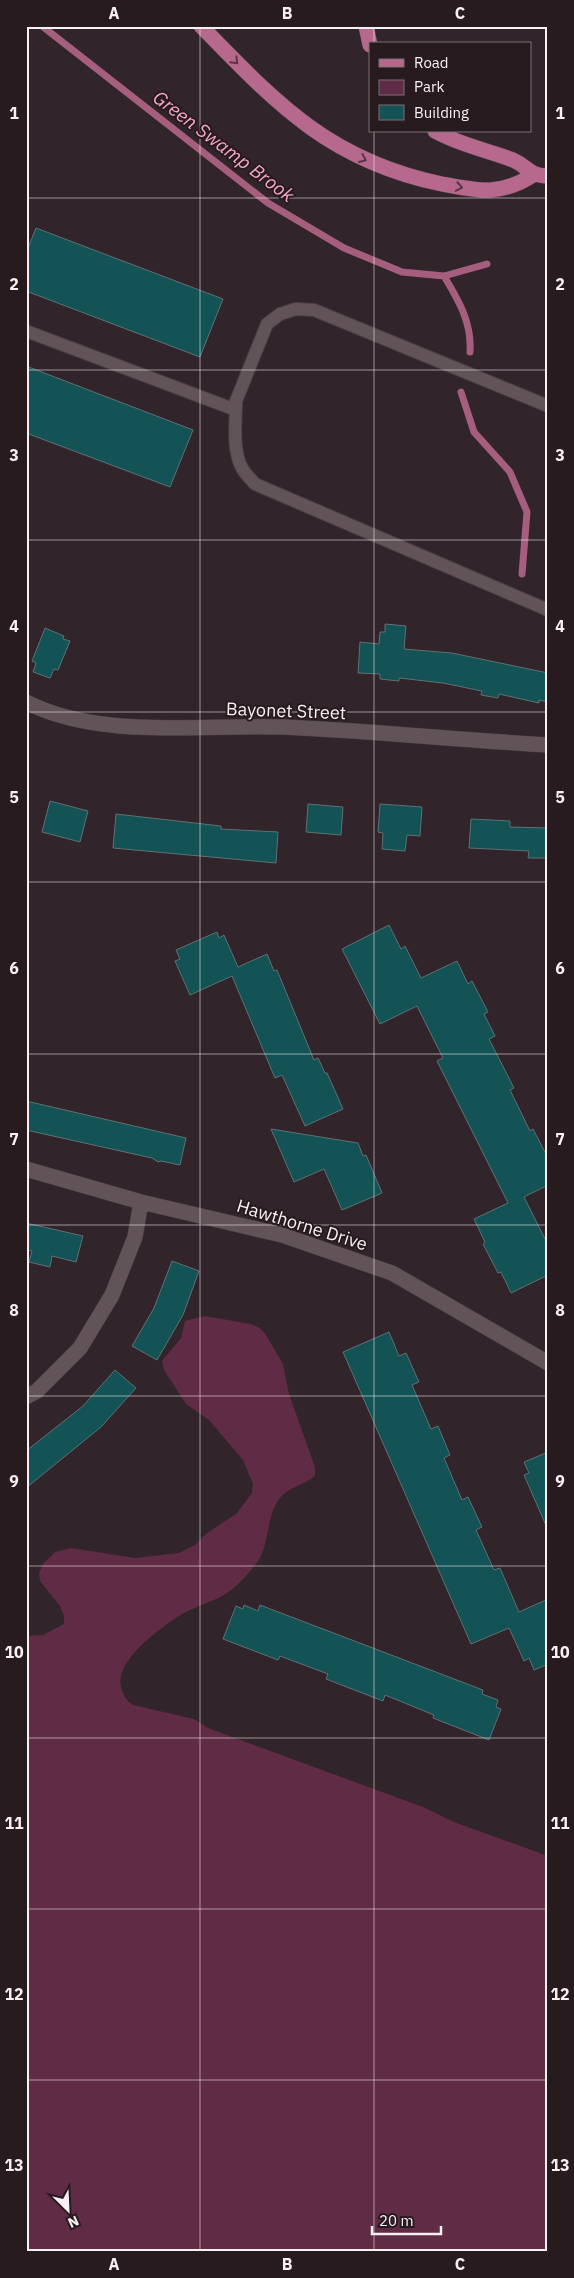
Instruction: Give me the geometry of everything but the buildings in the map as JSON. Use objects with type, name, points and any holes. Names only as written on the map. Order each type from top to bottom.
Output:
[{"type":"main road","points":[[201,26],[286,111],[324,138],[354,155],[411,178],[488,191],[508,188],[541,176]]},
{"type":"main road","points":[[366,26],[369,42]]},
{"type":"main road","points":[[437,132],[474,148],[512,160],[541,176]]},
{"type":"street","name":"Bayonet Street","points":[[26,702],[37,708],[102,726],[283,727],[548,745]]},
{"type":"street","name":"Hawthorne Drive","points":[[26,1169],[141,1202],[282,1234],[392,1273],[548,1363]]},
{"type":"street","points":[[26,1397],[37,1391],[80,1348],[112,1295],[134,1237],[141,1202]]},
{"type":"lane","points":[[548,406],[314,310],[296,309],[280,314],[267,324],[236,401],[236,449],[242,468],[256,484],[548,610]]},
{"type":"lane","points":[[26,331],[236,410]]},
{"type":"green space","points":[[205,1316],[251,1324],[260,1328],[266,1335],[283,1364],[289,1394],[315,1467],[315,1476],[287,1491],[276,1503],[271,1515],[262,1553],[240,1582],[221,1597],[184,1613],[142,1644],[125,1666],[121,1677],[121,1687],[127,1699],[133,1705],[194,1719],[208,1728],[423,1807],[454,1822],[548,1856],[548,2252],[26,2252],[26,1636],[43,1635],[64,1624],[64,1616],[60,1606],[40,1581],[39,1573],[43,1564],[55,1552],[71,1548],[135,1558],[179,1553],[195,1545],[207,1533],[236,1514],[252,1493],[253,1484],[243,1460],[209,1420],[186,1404],[164,1370],[162,1361],[181,1338],[185,1321]]},
{"type":"waterway","name":"Green Swamp Brook","points":[[42,26],[268,203],[344,248],[402,272],[444,276],[487,264]]},
{"type":"waterway","points":[[444,276],[467,322],[470,352]]},
{"type":"waterway","points":[[461,392],[474,432],[510,472],[527,512],[522,574]]}]
